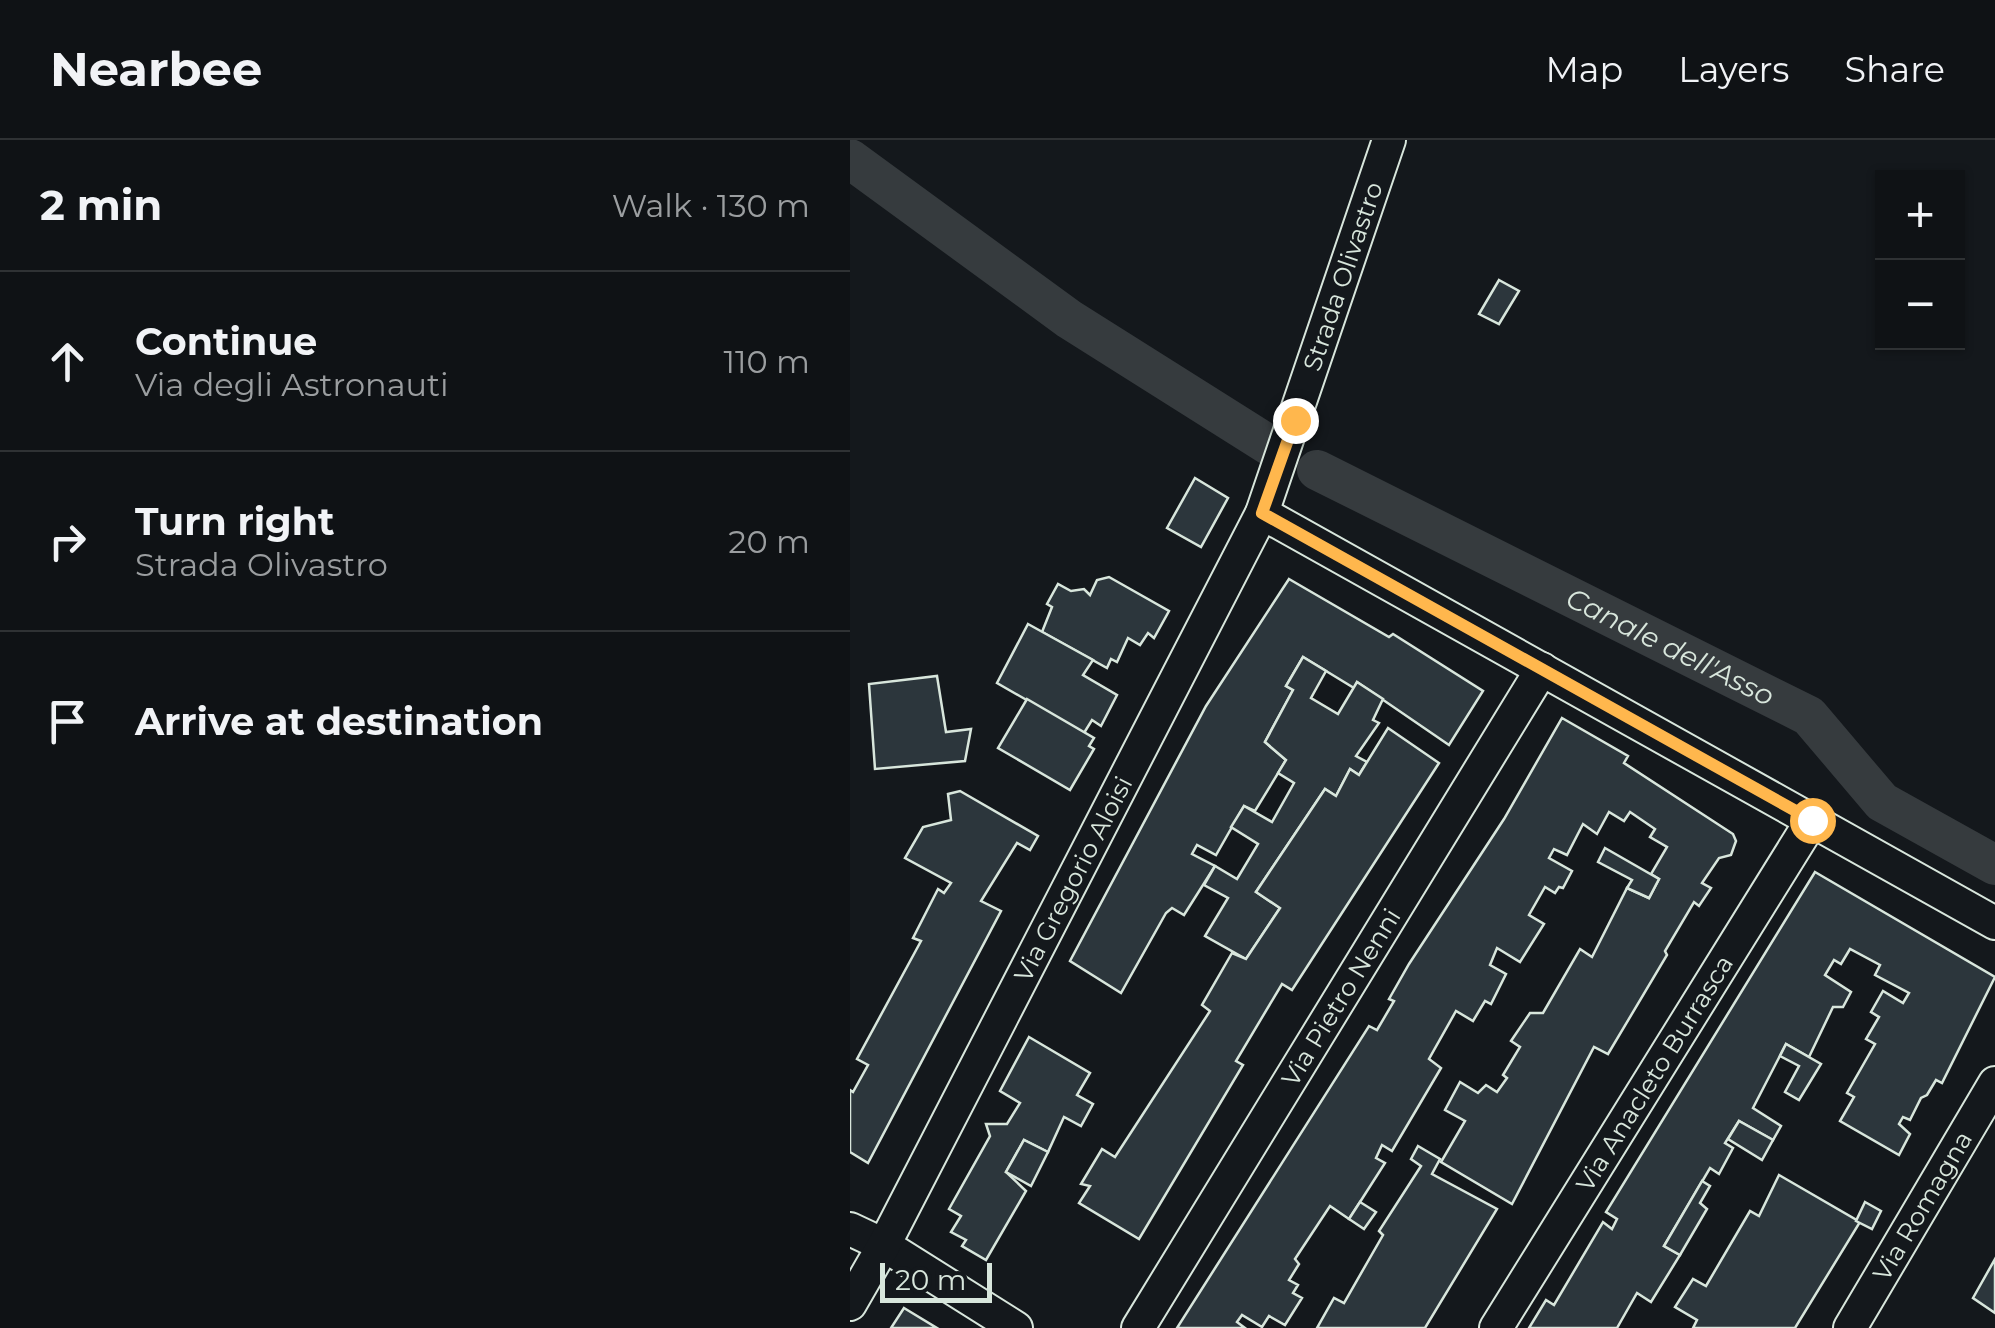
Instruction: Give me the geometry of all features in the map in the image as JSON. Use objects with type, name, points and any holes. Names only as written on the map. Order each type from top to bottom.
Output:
[{"type":"street","name":"Strada Olivastro","points":[[1268,498],[1385,144]]},
{"type":"street","points":[[1268,498],[1542,669],[1995,923]]},
{"type":"street","name":"Via Gregorio Aloisi","points":[[850,1304],[884,1245],[1268,498]]},
{"type":"street","name":"Via Pietro Nenni","points":[[1138,1328],[1542,669]]},
{"type":"street","name":"Via Anacleto Burrasca","points":[[1496,1328],[1812,820]]},
{"type":"street","name":"Via Romagna","points":[[1850,1328],[1995,1083]]},
{"type":"street","points":[[850,1229],[884,1245],[1016,1328]]},
{"type":"building","points":[[1499,280],[1519,291],[1499,324],[1479,314]]},
{"type":"building","points":[[1195,478],[1228,498],[1201,547],[1167,528]]},
{"type":"building","points":[[1109,577],[1169,611],[1154,638],[1148,633],[1140,645],[1128,638],[1117,662],[1111,659],[1107,668],[1042,632],[1052,607],[1047,604],[1058,584],[1071,591],[1084,589],[1090,595],[1097,580]]},
{"type":"building","points":[[1289,579],[1389,637],[1393,634],[1483,691],[1449,745],[1357,682],[1354,688],[1303,657],[1286,686],[1293,690],[1265,742],[1286,760],[1255,811],[1244,806],[1216,855],[1197,845],[1192,854],[1215,866],[1184,915],[1172,908],[1166,913],[1121,993],[1070,961],[1206,706]]},
{"type":"building","points":[[1028,624],[1093,660],[1083,675],[1117,695],[1101,726],[1092,720],[1084,733],[997,683]]},
{"type":"building","points":[[1303,657],[1326,671],[1311,698],[1338,714],[1357,682],[1383,699],[1373,720],[1379,723],[1356,756],[1367,762],[1359,775],[1350,769],[1336,796],[1325,789],[1256,892],[1280,908],[1246,959],[1205,936],[1228,898],[1204,885],[1215,866],[1237,879],[1258,844],[1231,827],[1244,806],[1272,822],[1294,783],[1278,773],[1286,760],[1265,742],[1293,690],[1286,686]]},
{"type":"building","points":[[937,676],[946,732],[971,729],[965,761],[875,769],[869,684]]},
{"type":"building","points":[[1027,699],[1094,738],[1089,746],[1094,749],[1070,790],[998,748]]},
{"type":"building","points":[[1562,718],[1628,756],[1624,763],[1733,834],[1736,841],[1731,855],[1719,858],[1702,883],[1711,888],[1699,906],[1694,902],[1608,1054],[1594,1047],[1512,1204],[1441,1162],[1465,1121],[1445,1110],[1460,1082],[1478,1093],[1486,1085],[1497,1092],[1520,1047],[1511,1041],[1530,1013],[1543,1013],[1580,949],[1592,957],[1627,888],[1649,898],[1659,879],[1651,874],[1667,847],[1650,837],[1655,829],[1630,812],[1624,821],[1609,812],[1597,834],[1583,824],[1567,855],[1554,849],[1549,858],[1572,871],[1563,888],[1555,893],[1545,887],[1529,915],[1544,924],[1520,962],[1497,948],[1490,965],[1506,974],[1491,1004],[1485,1001],[1473,1021],[1456,1011],[1429,1059],[1441,1068],[1392,1151],[1382,1145],[1376,1158],[1385,1163],[1349,1219],[1330,1206],[1295,1259],[1299,1264],[1289,1280],[1298,1285],[1293,1293],[1302,1298],[1285,1325],[1269,1316],[1262,1327],[1242,1315],[1237,1322],[1245,1328],[1177,1328],[1369,1026],[1377,1030],[1409,964],[1504,819]]},
{"type":"building","points":[[1388,728],[1439,763],[1292,990],[1282,984],[1236,1061],[1243,1065],[1139,1239],[1079,1203],[1090,1186],[1081,1184],[1102,1149],[1115,1157],[1210,1011],[1202,1005],[1232,953],[1246,959],[1280,908],[1256,892],[1325,789],[1336,796],[1350,769],[1359,775]]},
{"type":"building","points":[[960,791],[1038,836],[1030,850],[1017,843],[981,901],[1001,911],[868,1163],[850,1152],[850,1090],[853,1092],[868,1065],[857,1059],[921,941],[913,938],[938,889],[944,893],[951,883],[905,858],[923,827],[951,820],[948,794]]},
{"type":"building","points":[[1605,848],[1659,879],[1649,898],[1627,888],[1632,880],[1598,862]]},
{"type":"building","points":[[1815,872],[1995,977],[1942,1083],[1936,1080],[1910,1120],[1903,1117],[1899,1124],[1910,1134],[1899,1155],[1840,1121],[1854,1097],[1847,1093],[1875,1044],[1866,1039],[1879,1017],[1871,1012],[1883,991],[1903,1003],[1909,993],[1875,975],[1880,965],[1850,949],[1841,964],[1834,960],[1825,975],[1851,992],[1843,1007],[1833,1007],[1809,1057],[1786,1044],[1753,1108],[1781,1126],[1773,1140],[1739,1121],[1725,1143],[1733,1148],[1719,1174],[1710,1168],[1664,1246],[1680,1255],[1651,1302],[1637,1293],[1617,1328],[1529,1328],[1546,1300],[1554,1305],[1603,1222],[1612,1229],[1617,1219],[1606,1212]]},
{"type":"building","points":[[1029,1037],[1090,1073],[1077,1095],[1093,1104],[1081,1126],[1064,1117],[1048,1152],[1024,1140],[1006,1172],[1026,1191],[986,1260],[962,1246],[966,1240],[951,1232],[961,1216],[949,1209],[990,1136],[986,1124],[1007,1124],[1020,1103],[1000,1091]]},
{"type":"building","points":[[1786,1044],[1821,1064],[1799,1100],[1785,1092],[1799,1066],[1780,1056]]},
{"type":"building","points":[[1739,1121],[1773,1140],[1762,1160],[1728,1139]]},
{"type":"building","points":[[1024,1140],[1048,1152],[1031,1186],[1006,1172]]},
{"type":"building","points":[[1418,1146],[1440,1159],[1432,1174],[1497,1209],[1425,1328],[1317,1328],[1334,1298],[1344,1303],[1383,1235],[1379,1231],[1421,1166],[1411,1159]]},
{"type":"building","points":[[1779,1175],[1860,1222],[1795,1328],[1693,1328],[1697,1320],[1675,1307],[1693,1279],[1706,1286],[1750,1211],[1759,1216]]},
{"type":"building","points":[[1702,1181],[1710,1186],[1700,1203],[1707,1209],[1680,1255],[1664,1246]]},
{"type":"building","points":[[1360,1202],[1376,1212],[1364,1229],[1349,1219]]},
{"type":"building","points":[[1865,1202],[1881,1211],[1872,1229],[1856,1221]]},
{"type":"building","points":[[1995,1259],[1995,1313],[1973,1298]]},
{"type":"building","points":[[904,1308],[937,1328],[891,1328]]},
{"type":"waterway","name":"Canale dell'Asso","points":[[850,159],[1069,319],[1272,447]]},
{"type":"waterway","name":"Canale dell'Asso","points":[[1317,470],[1809,716],[1882,802],[1995,865]]},
{"type":"route","points":[[1295,420],[1262,513],[1812,820]]}]
